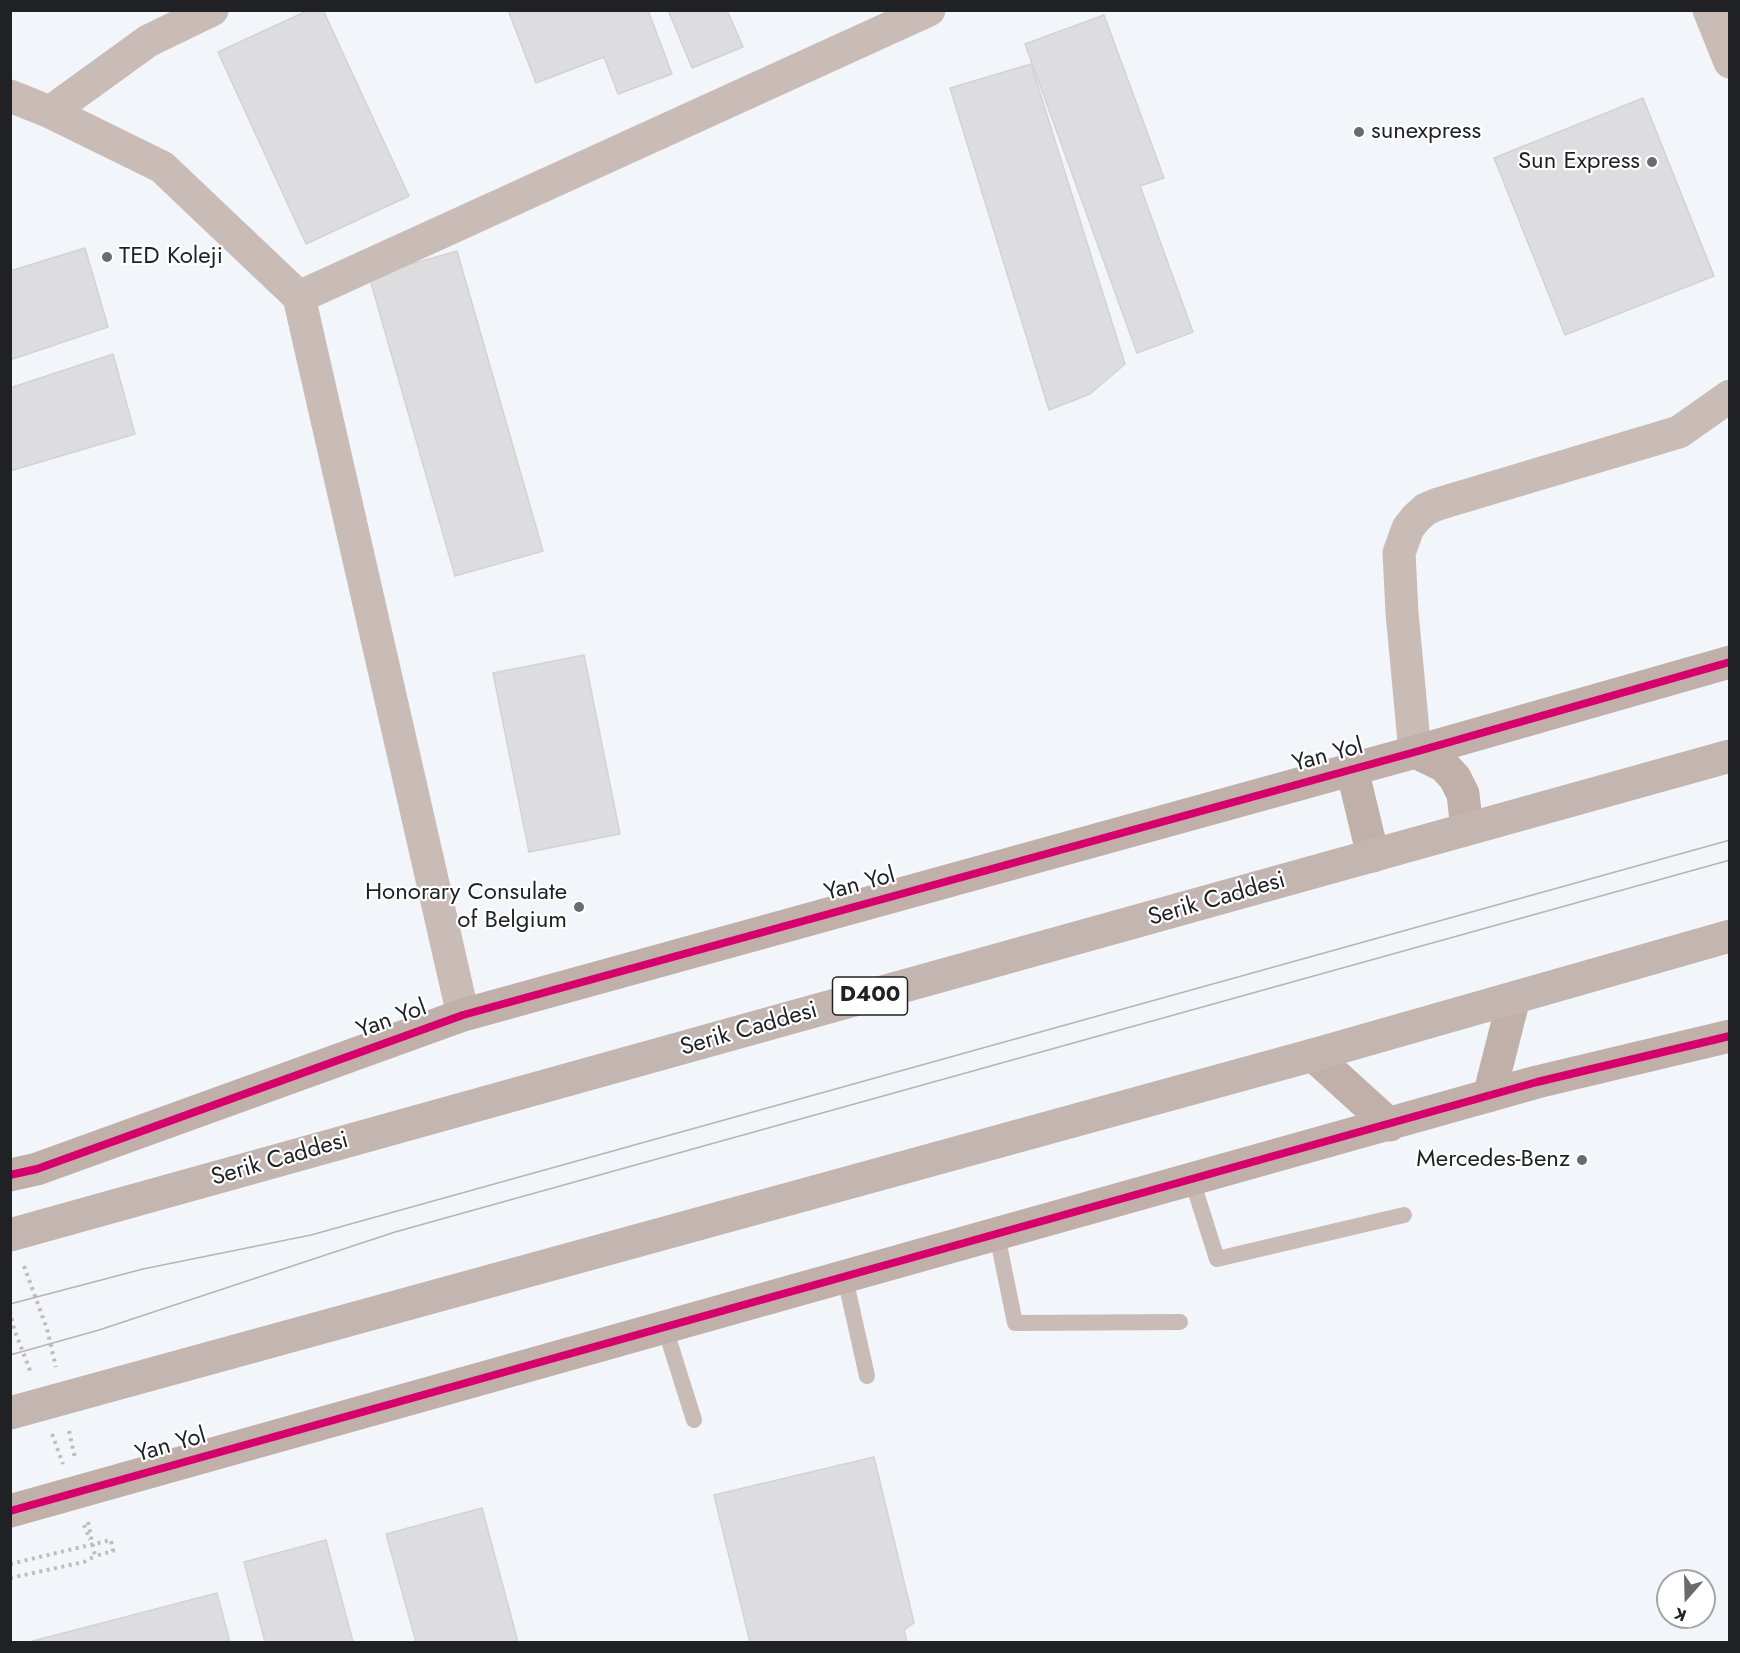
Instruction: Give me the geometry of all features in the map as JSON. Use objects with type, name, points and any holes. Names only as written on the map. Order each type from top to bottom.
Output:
[{"type":"highway","name":"Serik Caddesi","points":[[10,1235],[1730,756]]},
{"type":"highway","points":[[10,1413],[1313,1055],[1730,936]]},
{"type":"street","points":[[50,112],[148,41],[212,10]]},
{"type":"street","points":[[299,297],[929,10]]},
{"type":"street","points":[[1709,10],[1730,62]]},
{"type":"street","points":[[10,96],[50,112],[162,168],[299,297],[463,1015]]},
{"type":"street","points":[[1467,829],[1463,794],[1455,778],[1444,766],[1415,752],[1402,613],[1399,553],[1408,528],[1426,510],[1438,504],[1679,432],[1730,396]]},
{"type":"street","name":"Yan Yol","points":[[10,1175],[37,1169],[463,1015],[1415,752],[1730,662]]},
{"type":"street","points":[[1352,769],[1373,856]]},
{"type":"street","points":[[1489,1096],[1514,998]]},
{"type":"street","name":"Yan Yol","points":[[10,1511],[1537,1082],[1730,1036]]},
{"type":"street","points":[[1313,1055],[1390,1125]]},
{"type":"lane","points":[[1192,1180],[1217,1259],[1404,1215]]},
{"type":"lane","points":[[997,1235],[1015,1323],[1180,1322]]},
{"type":"lane","points":[[845,1278],[867,1376]]},
{"type":"lane","points":[[665,1328],[694,1420]]},
{"type":"path","points":[[10,1311],[33,1379]]},
{"type":"path","points":[[10,1341],[18,1339]]},
{"type":"path","points":[[48,1424],[64,1468]]},
{"type":"path","points":[[10,1564],[111,1540],[113,1551],[95,1556],[84,1523]]},
{"type":"path","points":[[10,1578],[84,1562]]},
{"type":"building","points":[[309,10],[323,10],[409,196],[306,244],[218,52]]},
{"type":"building","points":[[508,10],[648,10],[672,74],[618,94],[604,57],[536,83]]},
{"type":"building","points":[[668,10],[727,10],[743,47],[692,68]]},
{"type":"building","points":[[1104,15],[1164,178],[1140,186],[1193,332],[1137,353],[1025,44]]},
{"type":"building","points":[[1031,64],[1125,364],[1090,394],[1049,410],[950,88]]},
{"type":"building","points":[[1643,98],[1714,276],[1565,335],[1494,158]]},
{"type":"building","points":[[85,248],[108,327],[10,360],[10,271]]},
{"type":"building","points":[[457,251],[543,551],[455,576],[369,276]]},
{"type":"building","points":[[113,354],[135,434],[10,471],[10,388]]},
{"type":"building","points":[[584,655],[620,834],[529,852],[493,673]]},
{"type":"building","points":[[874,1457],[914,1623],[904,1630],[907,1642],[750,1642],[714,1495]]},
{"type":"building","points":[[482,1508],[518,1642],[416,1642],[386,1534]]},
{"type":"building","points":[[326,1540],[353,1642],[265,1642],[244,1562]]},
{"type":"building","points":[[217,1593],[230,1642],[29,1642]]},
{"type":"tram line","points":[[10,1304],[143,1269],[311,1235],[1730,840]]},
{"type":"tram line","points":[[10,1355],[99,1330],[395,1232],[1730,860]]},
{"type":"cycle path","points":[[10,1175],[37,1169],[463,1015],[1415,752],[1730,662]]},
{"type":"cycle path","points":[[10,1511],[1537,1082],[1730,1036]]},
{"type":"place","name":"sunexpress","points":[[1359,132]]},
{"type":"place","name":"Sun Express","points":[[1652,162]]},
{"type":"place","name":"TED Koleji","points":[[107,257]]},
{"type":"place","name":"Honorary Consulate of Belgium","points":[[579,907]]},
{"type":"place","name":"Mercedes-Benz","points":[[1582,1160]]}]
